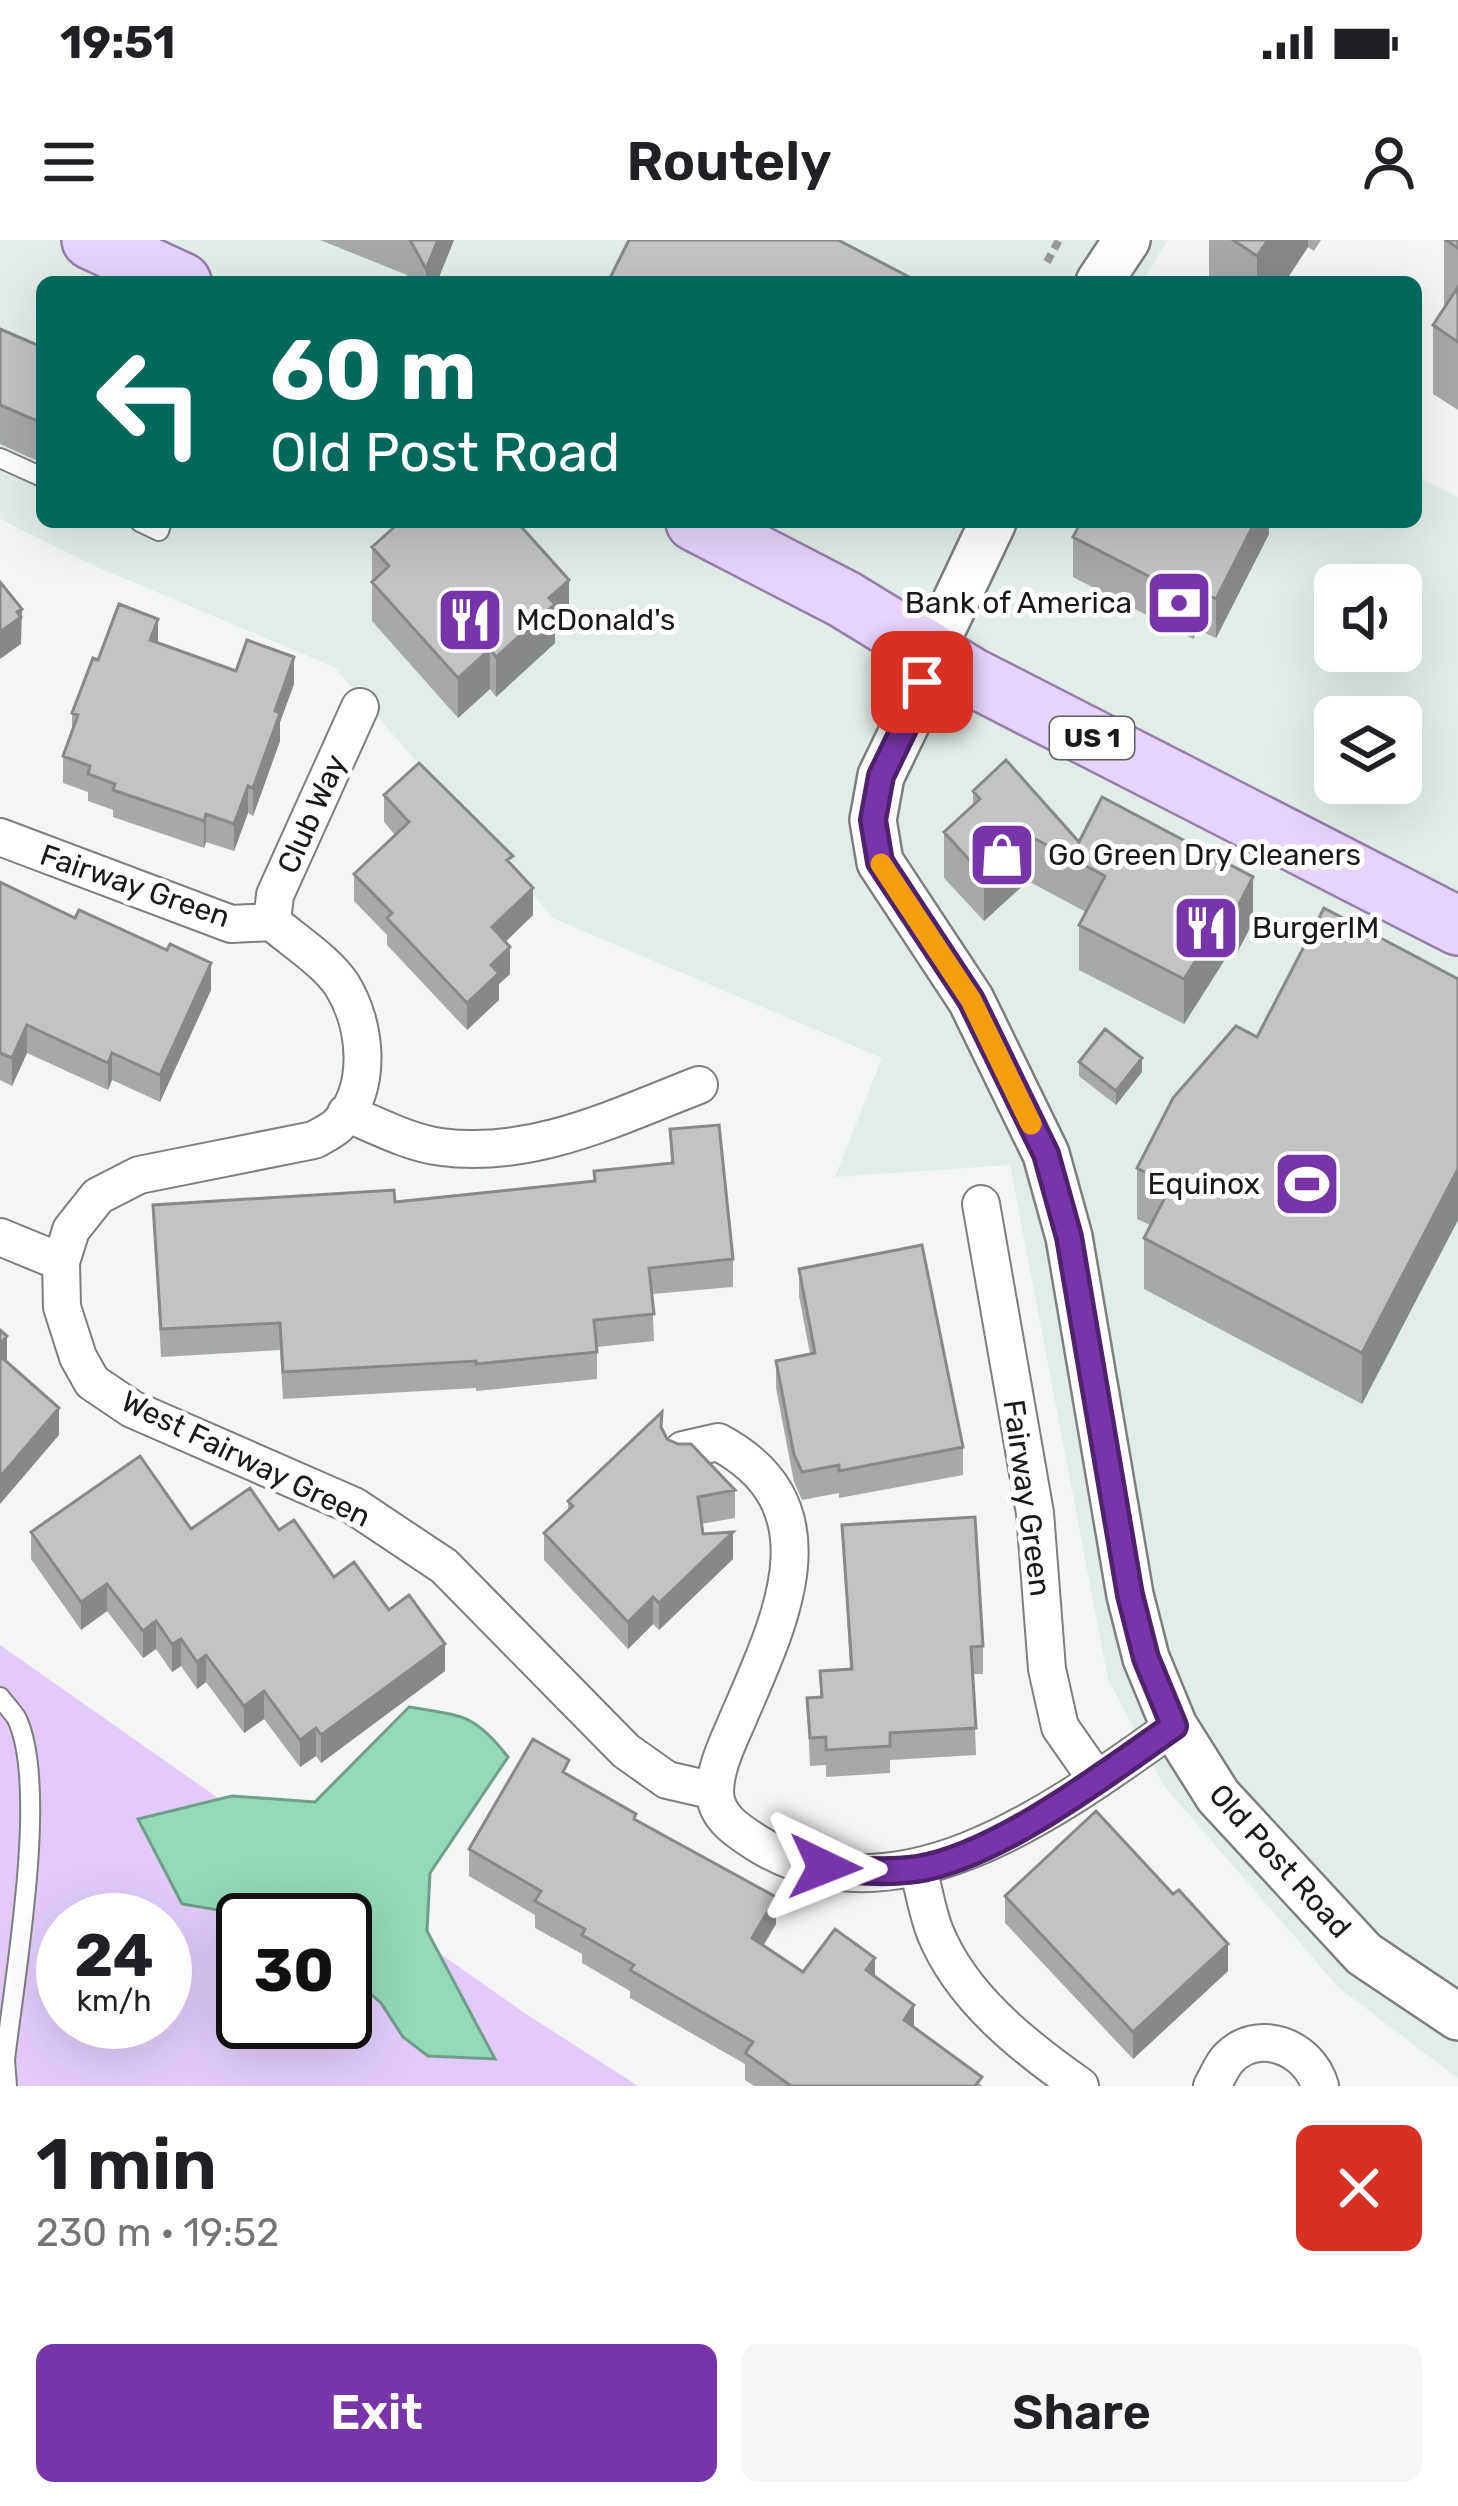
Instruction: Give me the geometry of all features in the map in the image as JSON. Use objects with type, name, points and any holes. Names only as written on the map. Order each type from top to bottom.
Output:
[{"type":"main road","points":[[91,240],[169,276]]},
{"type":"main road","name":"US 1","points":[[707,528],[844,599],[970,676],[1458,926]]},
{"type":"street","points":[[1103,276],[1127,240]]},
{"type":"street","name":"Old Post Road","points":[[990,528],[932,651],[912,712],[881,776],[873,820],[880,862],[971,1000],[1046,1154],[1069,1237],[1130,1595],[1146,1658],[1174,1726],[1218,1796],[1364,1954],[1458,2017]]},
{"type":"street","name":"Club Way","points":[[272,922],[275,895],[360,707]]},
{"type":"street","name":"Fairway Green","points":[[0,837],[231,925],[272,922]]},
{"type":"street","points":[[0,1237],[61,1262],[71,1230],[98,1196],[140,1175],[314,1140],[338,1125],[361,1088],[363,1053],[357,1020],[341,984],[272,922]]},
{"type":"street","points":[[346,1113],[437,1147],[488,1150],[549,1142],[699,1085]]},
{"type":"street","name":"Fairway Green","points":[[981,1204],[1035,1513],[1047,1669],[1060,1727],[1097,1780]]},
{"type":"street","name":"West Fairway Green","points":[[61,1262],[62,1307],[78,1357],[92,1382],[132,1409],[313,1485],[372,1518],[444,1566],[626,1751],[667,1780],[715,1791]]},
{"type":"street","points":[[683,1450],[718,1442],[741,1454],[766,1478],[783,1510],[792,1544],[790,1580],[773,1637],[719,1767],[715,1791],[717,1807],[737,1831],[777,1855],[800,1864],[850,1871],[918,1869],[974,1851],[1097,1780],[1174,1726]]},
{"type":"street","points":[[918,1869],[935,1932],[964,1984],[1079,2086]]},
{"type":"street","points":[[1213,2086],[1225,2062],[1240,2049],[1260,2043],[1279,2044],[1304,2056],[1321,2086]]},
{"type":"lane","points":[[0,458],[36,474]]},
{"type":"lane","points":[[0,1697],[16,1718],[27,1757],[30,1811],[5,2060],[7,2086]]},
{"type":"path","points":[[1047,262],[1059,240]]},
{"type":"shaded area","points":[[0,240],[1168,240],[1146,276],[36,276],[36,528],[1422,528],[1422,479],[1458,497],[1458,2078],[1339,1988],[1164,1786],[1108,1679],[1010,1165],[835,1177],[882,1058],[553,918],[334,667],[97,567],[0,519]]},
{"type":"shaded area","points":[[0,1645],[354,1893],[216,1893],[216,2049],[372,2049],[372,1906],[638,2086],[0,2086]]},
{"type":"shaded area","points":[[409,1707],[465,1718],[485,1731],[508,1757],[430,1873],[427,1931],[495,2059],[428,2056],[403,2037],[372,1995],[372,1893],[216,1893],[216,1910],[192,1906],[192,1893],[176,1893],[138,1819],[232,1796],[315,1802]]},
{"type":"building","points":[[410,240],[438,240],[426,269]]},
{"type":"building","points":[[629,240],[838,240],[907,276],[611,276]]},
{"type":"building","points":[[1233,240],[1268,240],[1257,256]]},
{"type":"building","points":[[1458,287],[1458,342],[1433,325]]},
{"type":"building","points":[[0,329],[36,344],[36,420],[0,405]]},
{"type":"building","name":"McDonald's","points":[[393,528],[522,528],[569,580],[549,598],[555,604],[496,657],[490,649],[458,678],[372,582],[389,566],[372,547]]},
{"type":"building","points":[[1078,528],[1252,528],[1216,599],[1198,590],[1193,599],[1073,537]]},
{"type":"building","points":[[0,582],[22,609],[17,612],[21,617],[0,632]]},
{"type":"building","points":[[119,604],[158,619],[150,640],[236,671],[247,640],[294,657],[275,711],[280,713],[253,788],[248,786],[234,824],[206,814],[204,821],[113,790],[115,784],[88,774],[90,766],[63,756],[78,715],[72,713]]},
{"type":"building","points":[[1006,760],[1079,842],[1102,797],[1253,877],[1237,908],[1231,904],[1184,979],[1079,925],[1105,876],[1028,835],[984,876],[944,832],[980,799],[973,791]]},
{"type":"building","points":[[419,763],[513,856],[507,860],[533,888],[492,927],[510,947],[491,965],[499,973],[467,1003],[387,918],[392,913],[354,874],[409,822],[384,795]]},
{"type":"building","points":[[0,882],[75,918],[79,910],[167,950],[170,944],[211,963],[160,1075],[112,1053],[108,1063],[27,1025],[12,1058],[0,1053]]},
{"type":"building","name":"Equinox","points":[[1324,908],[1458,979],[1458,1169],[1362,1353],[1144,1238],[1171,1186],[1137,1168],[1173,1098],[1236,1026],[1257,1037]]},
{"type":"building","points":[[1105,1029],[1142,1058],[1116,1091],[1079,1062]]},
{"type":"building","points":[[719,1125],[733,1259],[649,1268],[654,1314],[594,1320],[597,1352],[476,1364],[283,1372],[280,1323],[161,1329],[153,1205],[394,1190],[395,1202],[595,1181],[594,1171],[673,1163],[670,1129]]},
{"type":"building","points":[[922,1245],[963,1447],[839,1471],[839,1465],[802,1472],[794,1455],[776,1361],[815,1353],[799,1269]]},
{"type":"building","points":[[0,1356],[59,1408],[0,1477]]},
{"type":"building","points":[[662,1412],[661,1427],[667,1439],[691,1444],[735,1490],[698,1497],[703,1534],[733,1532],[659,1603],[653,1597],[628,1622],[544,1533],[573,1506],[568,1501]]},
{"type":"building","points":[[140,1456],[191,1529],[250,1488],[279,1530],[294,1520],[334,1577],[354,1562],[389,1610],[409,1595],[445,1644],[321,1735],[316,1728],[300,1740],[264,1691],[244,1706],[206,1655],[197,1662],[181,1639],[172,1644],[156,1621],[143,1631],[107,1584],[81,1602],[31,1532]]},
{"type":"building","points":[[975,1517],[983,1646],[971,1647],[976,1728],[890,1733],[890,1746],[826,1750],[826,1737],[810,1738],[807,1698],[822,1697],[820,1671],[852,1669],[842,1525]]},
{"type":"building","points":[[533,1739],[569,1760],[563,1772],[636,1814],[634,1819],[776,1897],[752,1938],[803,1972],[835,1929],[875,1958],[866,1970],[914,2005],[904,2020],[982,2077],[975,2086],[791,2086],[745,2053],[753,2042],[630,1970],[634,1965],[582,1935],[585,1929],[535,1901],[541,1891],[469,1849]]},
{"type":"building","points":[[1096,1811],[1173,1894],[1179,1890],[1228,1944],[1133,2032],[1005,1896]]},
{"type":"slow traffic","points":[[881,864],[971,1000],[1031,1124]]},
{"type":"place","name":"Bank of America","points":[[1179,603]]},
{"type":"place","name":"McDonald's","points":[[470,620]]},
{"type":"place","name":"Go Green Dry Cleaners","points":[[1002,855]]},
{"type":"place","name":"BurgerIM","points":[[1206,928]]},
{"type":"place","name":"Equinox","points":[[1307,1184]]},
{"type":"route","points":[[825,1867],[918,1869],[974,1851],[1062,1802],[1174,1726],[1146,1658],[1130,1595],[1069,1237],[1046,1154],[971,1000],[880,862],[873,820],[881,776],[922,682]]}]
